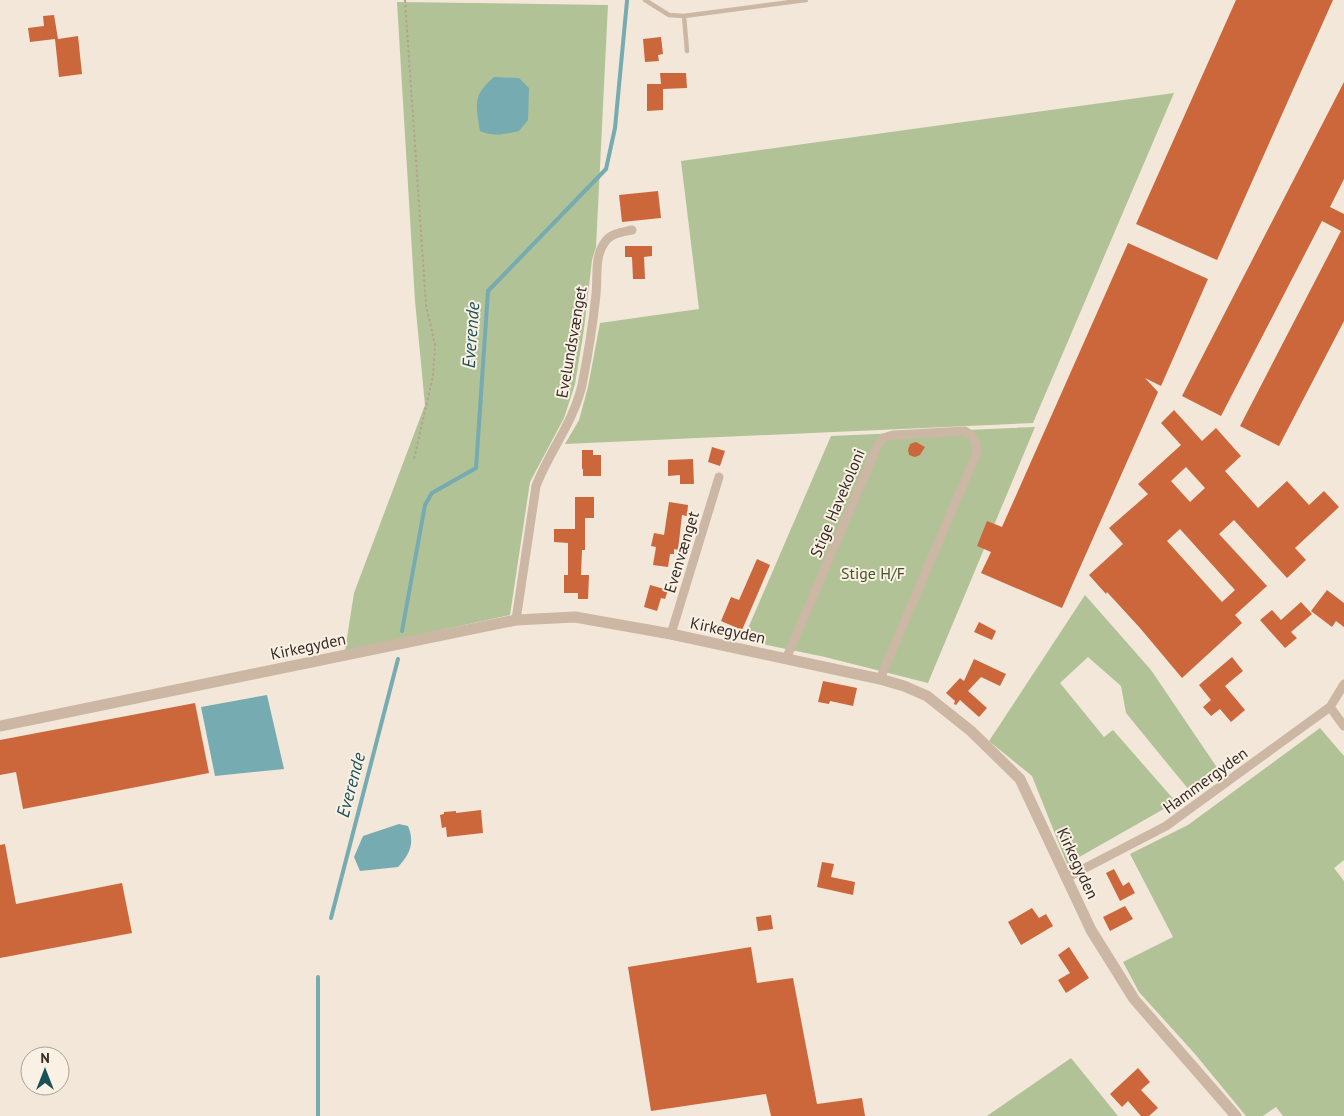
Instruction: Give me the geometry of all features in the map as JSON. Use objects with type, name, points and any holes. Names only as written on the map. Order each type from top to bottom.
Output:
[{"type":"street","name":"Evelundsvænget","points":[[516,620],[536,486],[542,470],[572,414],[581,386],[596,295],[599,255],[605,241],[614,235],[632,230]]},
{"type":"street","name":"Stige Havekoloni","points":[[786,659],[876,447],[883,438],[893,435],[965,431],[973,436],[977,452],[880,678]]},
{"type":"street","name":"Evenvænget","points":[[671,634],[719,478]]},
{"type":"street","name":"Kirkegyden","points":[[0,726],[516,620],[575,617],[671,634],[880,678],[926,696],[970,731],[1020,779],[1091,930],[1134,999],[1236,1116]]},
{"type":"street","name":"Hammergyden","points":[[1066,878],[1166,826],[1330,708],[1344,684]]},
{"type":"street","points":[[1330,708],[1344,726]]},
{"type":"lane","points":[[645,0],[668,15],[684,16],[806,0]]},
{"type":"lane","points":[[684,16],[687,51]]},
{"type":"path","points":[[405,0],[426,305],[435,345],[434,376],[414,459]]},
{"type":"green space","points":[[397,2],[608,5],[596,247],[592,260],[575,384],[564,418],[530,482],[510,615],[345,651],[354,593],[425,405],[415,301]]},
{"type":"green space","points":[[1174,93],[1033,423],[565,444],[579,420],[588,387],[600,323],[699,309],[681,161]]},
{"type":"green space","name":"Stige H/F","points":[[1035,427],[928,683],[825,657],[743,640],[831,436]]},
{"type":"green space","points":[[1085,595],[1151,670],[1218,769],[1189,790],[1126,713],[1121,686],[1088,657],[1060,683],[1104,737],[1113,730],[1176,802],[1067,864],[1032,776],[989,741]]},
{"type":"green space","points":[[1320,728],[1344,756],[1344,860],[1334,868],[1344,881],[1344,1116],[1283,1116],[1276,1107],[1263,1116],[1246,1116],[1195,1054],[1139,992],[1123,962],[1173,937],[1130,854],[1188,825]]},
{"type":"green space","points":[[1071,1058],[1118,1116],[987,1116]]},
{"type":"water","points":[[494,77],[519,78],[529,88],[528,120],[519,131],[495,134],[480,131],[477,101],[482,90]]},
{"type":"water","points":[[267,695],[284,769],[215,776],[201,707]]},
{"type":"water","points":[[399,824],[408,826],[411,843],[408,853],[398,867],[360,871],[354,857],[363,836]]},
{"type":"building","points":[[1236,0],[1333,0],[1217,260],[1136,224]]},
{"type":"building","points":[[54,15],[58,39],[78,36],[82,74],[59,77],[55,39],[30,42],[28,28],[44,26],[43,16]]},
{"type":"building","points":[[661,37],[663,54],[658,55],[659,61],[645,62],[643,39]]},
{"type":"building","points":[[660,73],[686,73],[687,88],[663,89],[663,110],[647,111],[647,84],[661,84]]},
{"type":"building","points":[[1344,82],[1344,179],[1330,207],[1344,214],[1344,321],[1279,446],[1240,426],[1341,231],[1322,221],[1221,416],[1182,396]]},
{"type":"building","points":[[658,191],[661,218],[622,222],[619,195]]},
{"type":"building","points":[[1128,243],[1208,279],[1161,386],[1145,378],[1158,392],[1062,608],[981,573],[991,552],[977,546],[987,521],[1002,527]]},
{"type":"building","points":[[625,246],[652,246],[652,256],[644,257],[645,279],[633,279],[632,257],[625,257]]},
{"type":"building","points":[[1174,410],[1202,441],[1216,428],[1241,456],[1225,471],[1258,508],[1287,481],[1309,505],[1324,491],[1339,507],[1295,548],[1306,560],[1287,578],[1234,520],[1219,534],[1267,586],[1235,615],[1242,623],[1182,678],[1140,628],[1089,575],[1123,544],[1109,528],[1148,494],[1138,484],[1181,445],[1161,423]],"holes":[[[1186,467],[1205,488],[1190,502],[1171,481]],[[1180,529],[1235,590],[1222,602],[1167,541]]]},
{"type":"building","points":[[916,442],[925,447],[920,455],[915,457],[909,455],[908,450],[910,444]]},
{"type":"building","points":[[712,447],[725,451],[720,466],[708,462]]},
{"type":"building","points":[[582,450],[593,450],[593,455],[601,455],[601,476],[583,476]]},
{"type":"building","points":[[693,459],[694,484],[680,484],[680,475],[668,476],[668,460]]},
{"type":"building","points":[[575,497],[594,497],[594,518],[585,518],[585,550],[582,550],[581,575],[589,575],[588,599],[578,599],[578,593],[564,593],[564,575],[568,575],[568,543],[554,542],[554,529],[575,529]]},
{"type":"building","points":[[669,502],[688,505],[687,516],[682,515],[678,550],[674,549],[674,554],[670,554],[668,567],[653,565],[656,547],[651,546],[654,533],[664,535]]},
{"type":"building","points":[[757,559],[770,565],[742,630],[721,621],[731,597],[739,600]]},
{"type":"building","points":[[650,585],[668,590],[665,599],[661,598],[657,611],[644,607]]},
{"type":"building","points":[[1327,590],[1344,603],[1344,627],[1336,621],[1332,627],[1311,611]]},
{"type":"building","points":[[1301,602],[1312,614],[1291,632],[1297,638],[1285,648],[1260,620],[1272,610],[1281,620]]},
{"type":"building","points":[[979,622],[996,631],[992,640],[974,632]]},
{"type":"building","points":[[1232,657],[1243,671],[1225,686],[1245,710],[1231,722],[1220,709],[1211,716],[1203,707],[1211,700],[1199,685]]},
{"type":"building","points":[[974,659],[1006,674],[1000,686],[981,677],[968,691],[987,708],[979,717],[960,700],[956,705],[954,704],[955,701],[946,693],[960,678],[964,681]]},
{"type":"building","points":[[823,681],[857,688],[853,706],[830,701],[829,704],[818,702]]},
{"type":"building","points":[[195,703],[209,773],[23,809],[16,772],[0,775],[0,740]]},
{"type":"building","points":[[481,810],[483,833],[447,837],[446,827],[442,828],[440,815],[444,814],[444,812],[456,811],[456,813]]},
{"type":"building","points":[[5,844],[16,904],[122,883],[132,933],[0,958],[0,845]]},
{"type":"building","points":[[822,862],[834,864],[831,877],[855,882],[853,895],[817,887]]},
{"type":"building","points":[[1114,869],[1123,886],[1129,882],[1135,893],[1120,901],[1106,873]]},
{"type":"building","points":[[1125,906],[1133,919],[1110,931],[1103,917]]},
{"type":"building","points":[[1032,908],[1039,918],[1046,914],[1053,926],[1021,945],[1008,922]]},
{"type":"building","points":[[771,915],[773,929],[758,931],[756,917]]},
{"type":"building","points":[[751,947],[757,983],[793,978],[817,1104],[862,1098],[865,1116],[771,1116],[766,1094],[651,1111],[628,967]]},
{"type":"building","points":[[1069,947],[1089,978],[1066,993],[1058,980],[1070,973],[1058,955]]},
{"type":"building","points":[[1138,1068],[1150,1082],[1141,1090],[1158,1108],[1149,1116],[1141,1116],[1128,1101],[1122,1107],[1110,1094]]},
{"type":"waterway","name":"Everende","points":[[402,631],[425,505],[432,493],[476,468],[488,291],[606,169],[615,128],[627,1]]},
{"type":"waterway","name":"Everende","points":[[331,918],[398,659]]},
{"type":"waterway","name":"Everende","points":[[318,977],[318,1116]]}]
